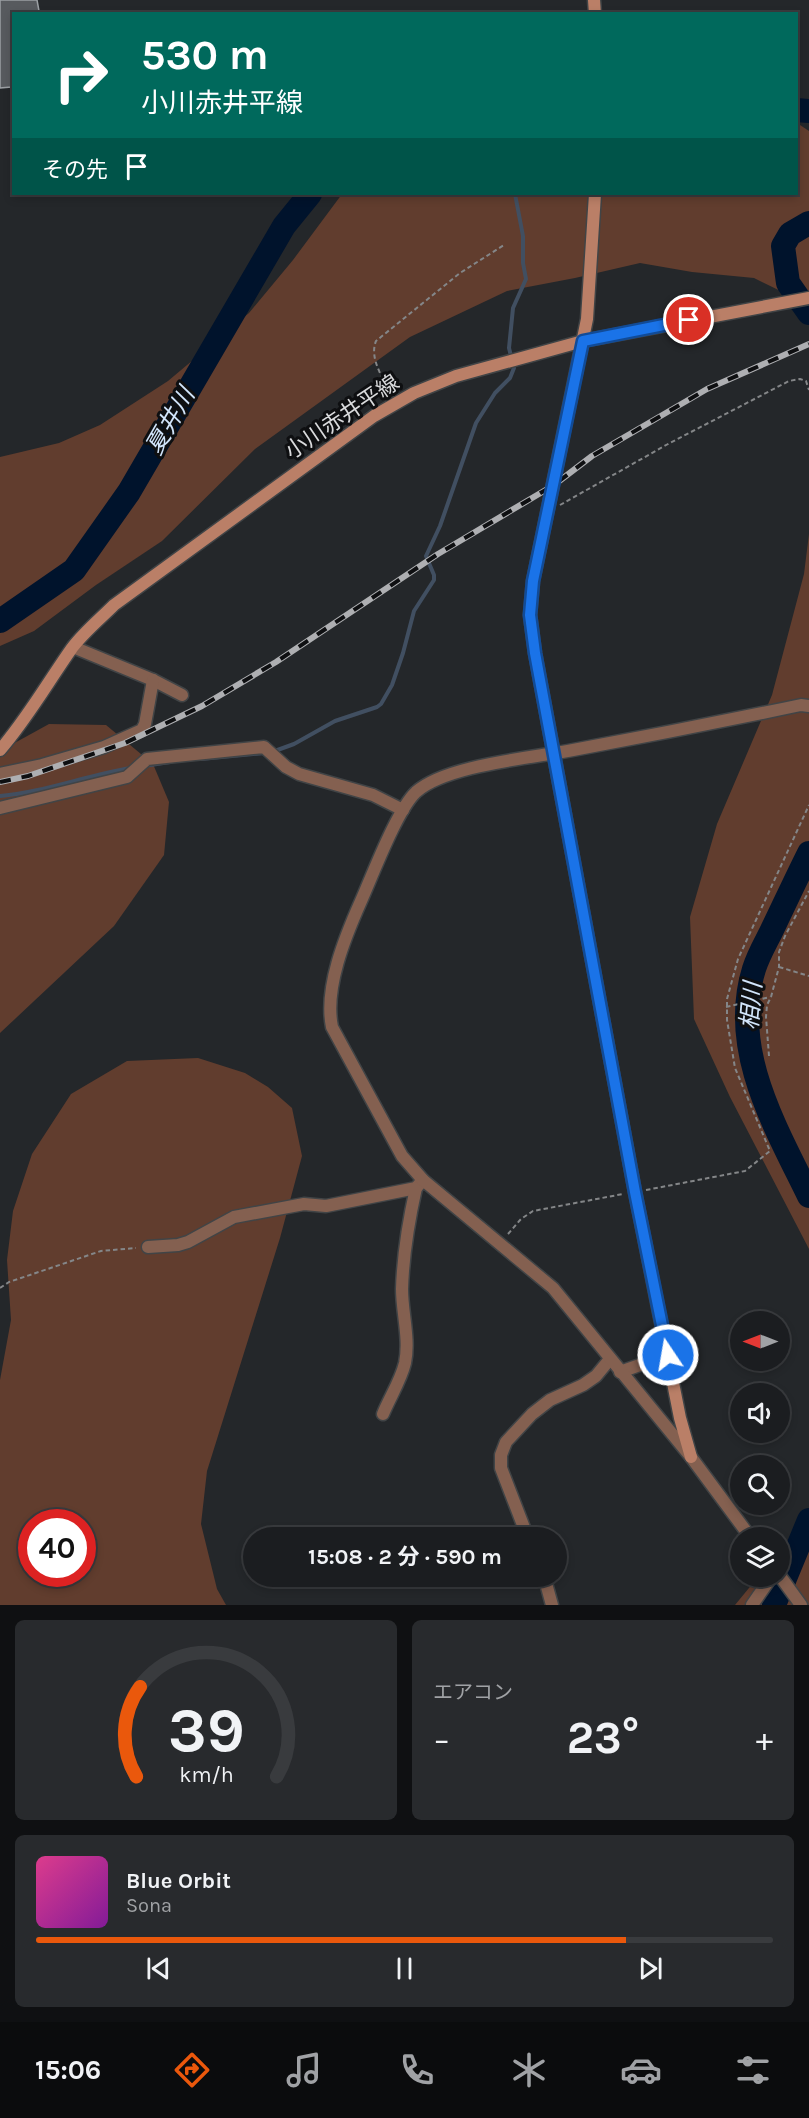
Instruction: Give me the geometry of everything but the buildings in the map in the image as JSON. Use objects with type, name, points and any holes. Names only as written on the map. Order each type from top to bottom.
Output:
[{"type":"street","points":[[595,195],[587,320],[533,581],[530,615],[535,653],[635,1192],[680,1418],[691,1457]]},
{"type":"street","name":"小川赤井平線","points":[[0,750],[16,731],[73,647],[114,605],[374,416],[414,393],[456,376],[583,341],[809,298]]},
{"type":"street","points":[[73,647],[153,680],[182,695]]},
{"type":"street","points":[[0,774],[42,765],[104,747],[142,730],[153,680]]},
{"type":"street","points":[[743,1527],[691,1457],[553,1288],[419,1184],[332,1028],[329,1012],[334,980],[347,932],[403,810],[417,792],[438,778],[468,769],[801,705],[809,706]]},
{"type":"street","points":[[0,808],[127,777],[147,759],[264,747],[286,767],[299,774],[373,795],[403,810]]},
{"type":"street","points":[[148,1247],[188,1242],[219,1223],[234,1217],[304,1204],[326,1206],[419,1184]]},
{"type":"street","points":[[383,1414],[402,1373],[405,1361],[402,1288],[411,1212],[419,1184]]},
{"type":"street","points":[[620,1372],[668,1355]]},
{"type":"street","points":[[524,1527],[501,1468],[501,1455],[506,1442],[541,1407],[556,1396],[583,1385],[596,1376],[610,1359]]},
{"type":"street","points":[[547,1587],[552,1605]]},
{"type":"street","points":[[752,1605],[764,1587]]},
{"type":"street","points":[[788,1587],[801,1605]]},
{"type":"path","points":[[395,404],[373,355],[376,342],[460,273],[504,245]]},
{"type":"path","points":[[548,513],[668,444],[789,381],[800,379],[806,381],[809,390]]},
{"type":"path","points":[[770,1151],[735,1068],[730,1046],[728,1007],[738,959],[809,805]]},
{"type":"path","points":[[769,1056],[767,1005],[779,967],[779,952],[809,891]]},
{"type":"path","points":[[779,967],[809,976]]},
{"type":"path","points":[[728,1007],[771,997]]},
{"type":"path","points":[[0,1288],[9,1282],[101,1251],[148,1247]]},
{"type":"shaded area","points":[[798,124],[809,131],[809,314],[799,300],[754,278],[692,272],[640,263],[507,291],[410,337],[255,449],[162,541],[96,585],[34,631],[0,646],[0,457],[59,443],[100,425],[168,381],[249,313],[293,260],[341,195],[798,195]]},
{"type":"shaded area","points":[[809,534],[809,1249],[730,1097],[694,1019],[690,917],[717,824],[772,695],[804,574]]},
{"type":"shaded area","points":[[49,724],[106,725],[153,764],[169,802],[164,855],[114,926],[0,1033],[0,751]]},
{"type":"shaded area","points":[[198,1058],[245,1073],[268,1087],[292,1108],[302,1156],[280,1238],[207,1471],[201,1524],[217,1589],[226,1605],[0,1605],[0,1380],[11,1320],[7,1260],[13,1211],[32,1154],[71,1094],[127,1061]]},
{"type":"shaded area","points":[[809,1522],[809,1605],[735,1605],[750,1587],[790,1587],[790,1541]]},
{"type":"waterway","name":"夏井川","points":[[798,110],[809,111]]},
{"type":"waterway","name":"夏井川","points":[[0,621],[74,570],[129,492],[284,226],[309,195]]},
{"type":"waterway","points":[[272,752],[294,744],[335,721],[377,707],[392,685],[414,611],[434,580],[426,556],[440,526],[476,423],[495,393],[510,378],[514,368],[509,348],[513,308],[526,279],[523,263],[523,236],[515,195]]},
{"type":"waterway","name":"相川","points":[[809,223],[790,234],[783,246],[788,283],[809,313]]},
{"type":"waterway","points":[[201,759],[265,753]]},
{"type":"waterway","points":[[144,766],[170,762]]},
{"type":"waterway","points":[[0,796],[33,791],[131,768]]},
{"type":"waterway","name":"相川","points":[[809,853],[754,969],[748,999],[747,1028],[751,1058],[759,1086],[770,1115],[809,1196]]},
{"type":"waterway","name":"相川","points":[[774,1605],[809,1520]]},
{"type":"railway","points":[[0,782],[28,776],[125,743],[202,706],[276,662],[438,554],[554,485],[592,456],[707,389],[809,344]]},
{"type":"route","points":[[668,1355],[635,1192],[535,653],[530,615],[533,581],[583,341],[689,320]]}]
